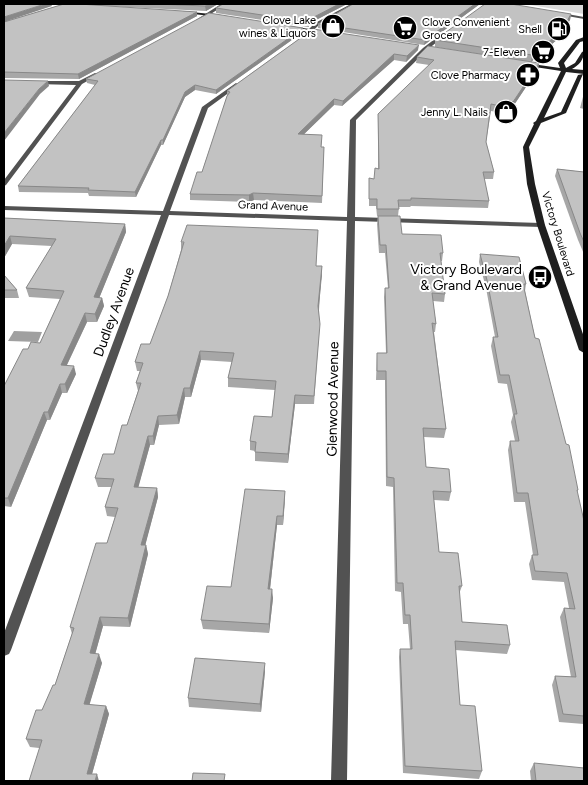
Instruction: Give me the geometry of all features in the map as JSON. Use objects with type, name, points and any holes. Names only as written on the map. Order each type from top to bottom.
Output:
[{"type":"main road","points":[[46,4],[86,6]]},
{"type":"main road","points":[[179,12],[226,17]]},
{"type":"main road","points":[[282,26],[333,34]]},
{"type":"main road","name":"Victory Boulevard","points":[[564,71],[561,63],[578,41],[584,39]]},
{"type":"main road","name":"Victory Boulevard","points":[[584,52],[577,64],[564,71],[536,123],[526,147],[531,184],[541,225],[584,348]]},
{"type":"main road","points":[[517,63],[583,74],[563,113],[536,123]]},
{"type":"street","points":[[192,23],[224,4]]},
{"type":"street","points":[[294,44],[317,24],[354,4]]},
{"type":"street","points":[[51,10],[67,5]]},
{"type":"street","points":[[548,12],[584,18]]},
{"type":"street","name":"Glenwood Avenue","points":[[339,781],[353,120],[426,49],[453,28]]},
{"type":"street","points":[[4,184],[80,83],[106,69]]},
{"type":"street","name":"Dudley Avenue","points":[[4,650],[205,107],[245,78]]},
{"type":"street","points":[[31,82],[80,83]]},
{"type":"street","name":"Grand Avenue","points":[[4,208],[541,225]]},
{"type":"shaded area","points":[[524,4],[584,4],[584,14]]},
{"type":"shaded area","points":[[14,331],[42,332],[38,342],[8,341]]},
{"type":"building","points":[[4,4],[45,4],[4,17]]},
{"type":"building","points":[[64,4],[197,12],[78,74],[4,72],[4,22]]},
{"type":"building","points":[[155,4],[210,4],[205,6]]},
{"type":"building","points":[[223,4],[339,4],[308,22],[216,8]]},
{"type":"building","points":[[353,4],[475,4],[425,40],[318,24]]},
{"type":"building","points":[[485,4],[511,4],[571,14],[561,32],[532,55],[435,40]]},
{"type":"building","points":[[209,13],[303,28],[216,90],[195,85],[185,92],[163,140],[161,140],[135,192],[88,190],[89,188],[18,186],[98,81],[86,79]]},
{"type":"building","points":[[313,29],[419,45],[407,56],[394,54],[343,101],[334,99],[298,134],[322,135],[321,147],[324,147],[322,196],[253,193],[249,195],[190,194],[197,172],[202,172],[227,96],[230,92],[227,91]]},
{"type":"building","points":[[428,46],[539,63],[509,108],[491,104],[486,142],[494,172],[483,172],[489,201],[411,198],[411,200],[398,200],[399,209],[377,209],[377,199],[369,199],[369,178],[374,179],[375,168],[379,169],[378,114],[434,60],[417,57]]},
{"type":"building","points":[[4,80],[48,81],[39,89],[4,133]]},
{"type":"building","points":[[557,169],[584,172],[584,242],[580,233]]},
{"type":"building","points":[[378,216],[400,216],[402,234],[441,235],[443,253],[440,253],[445,294],[432,293],[436,324],[432,323],[446,429],[423,428],[426,467],[449,469],[451,492],[433,491],[439,552],[458,553],[462,586],[459,586],[462,622],[507,625],[510,645],[455,641],[460,705],[475,706],[482,771],[405,766],[400,649],[412,649],[410,615],[405,615],[403,583],[397,583],[394,478],[387,477],[386,371],[377,371],[377,353],[387,353],[385,288],[389,288],[386,245],[380,245]]},
{"type":"building","points":[[4,218],[125,224],[94,297],[102,298],[95,314],[85,313],[61,365],[74,366],[65,384],[60,384],[48,412],[44,412],[8,498],[4,498],[4,386],[23,349],[28,349],[31,342],[40,343],[64,291],[26,288],[56,239],[10,236],[4,246]]},
{"type":"building","points":[[187,225],[318,230],[316,266],[322,266],[318,306],[320,324],[314,396],[295,395],[288,454],[255,452],[256,442],[250,441],[254,416],[272,417],[276,381],[228,378],[234,353],[200,351],[190,388],[184,388],[177,415],[158,416],[153,436],[148,436],[134,487],[157,488],[141,545],[146,545],[128,618],[100,617],[90,653],[99,654],[84,704],[106,706],[87,774],[97,774],[95,781],[29,781],[42,740],[26,739],[36,710],[42,710],[53,685],[55,685],[74,628],[70,627],[96,543],[107,543],[118,508],[105,507],[114,479],[95,478],[103,454],[114,454],[122,425],[127,425],[141,383],[136,383],[143,363],[135,362],[141,344],[150,344],[168,296]]},
{"type":"building","points":[[480,254],[519,257],[526,284],[524,284],[524,288],[535,338],[539,339],[566,444],[569,445],[584,521],[584,716],[563,714],[555,676],[576,677],[564,608],[575,609],[567,573],[535,571],[532,555],[538,555],[528,493],[517,493],[510,441],[519,441],[514,414],[517,414],[509,375],[500,375],[493,337],[498,337]]},
{"type":"building","points":[[4,275],[17,290],[4,290]]},
{"type":"building","points":[[245,489],[285,491],[283,516],[277,516],[268,589],[272,589],[269,624],[201,620],[207,586],[231,587]]},
{"type":"building","points":[[195,658],[265,663],[260,704],[188,698]]},
{"type":"building","points":[[534,763],[584,768],[584,781],[536,781]]},
{"type":"building","points":[[193,773],[225,774],[224,781],[192,781]]},
{"type":"place","name":"Clove Lake wines & Liquors","points":[[333,26]]},
{"type":"place","name":"Clove Convenient Grocery","points":[[405,28]]},
{"type":"place","name":"Shell","points":[[559,29]]},
{"type":"place","name":"7-Eleven","points":[[543,52]]},
{"type":"place","name":"Clove Pharmacy","points":[[528,75]]},
{"type":"place","name":"Jenny L. Nails","points":[[506,112]]},
{"type":"place","name":"Victory Boulevard & Grand Avenue","points":[[540,277]]}]
